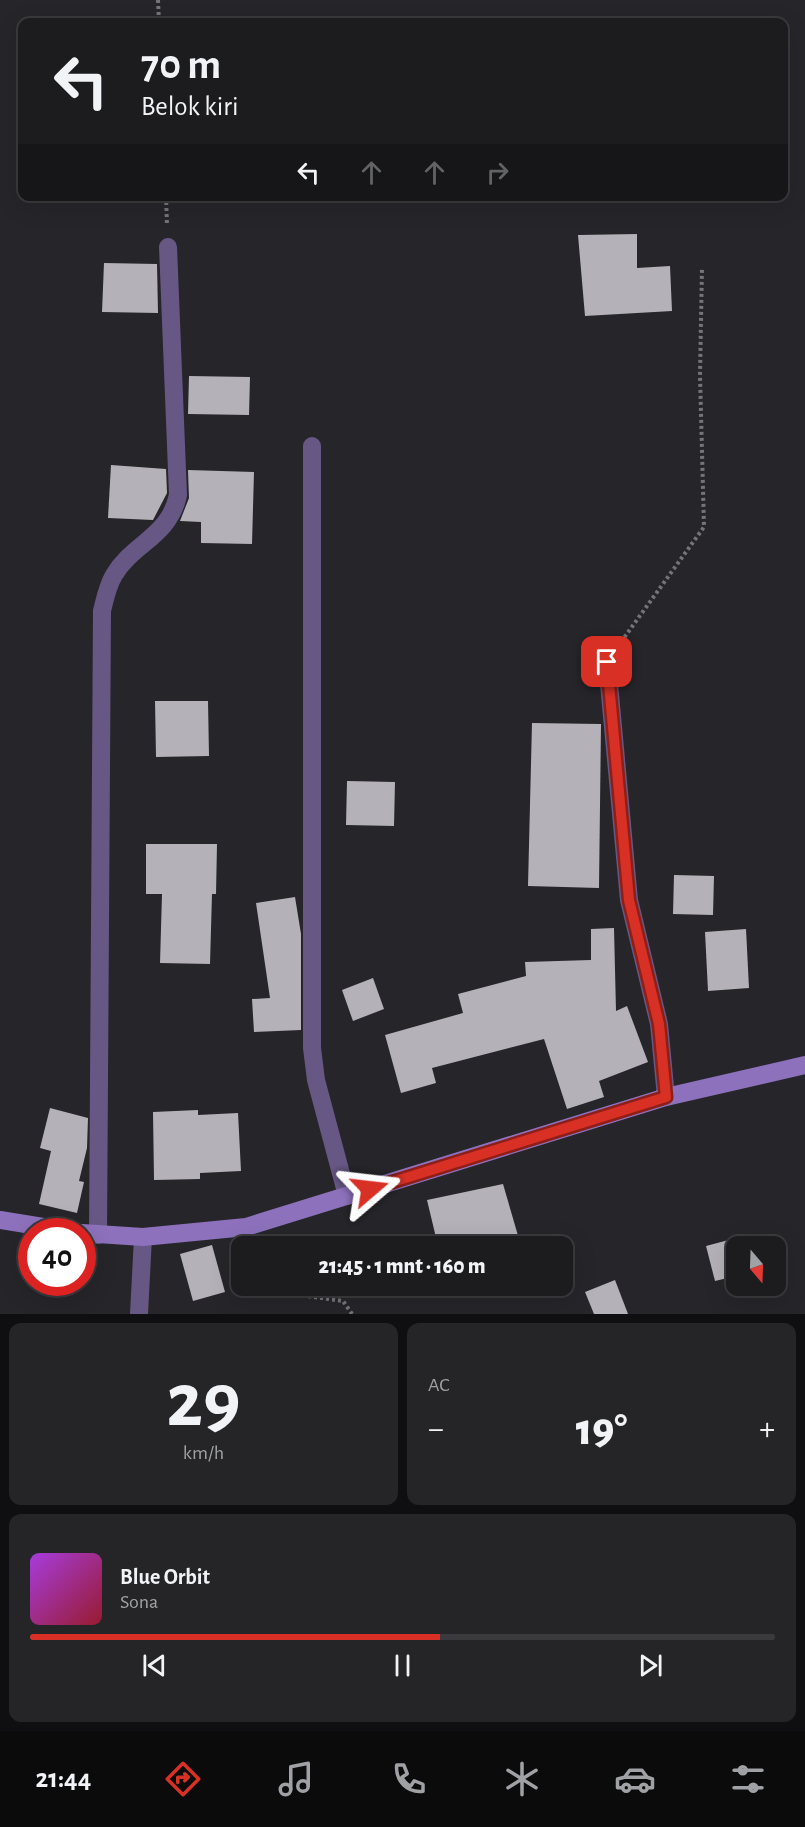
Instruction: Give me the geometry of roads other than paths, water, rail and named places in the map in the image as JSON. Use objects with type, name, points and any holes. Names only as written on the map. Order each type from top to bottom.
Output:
[{"type":"street","points":[[90,1218],[102,611],[106,593],[115,574],[170,521],[178,495],[168,247]]},
{"type":"street","points":[[312,446],[312,1048],[316,1080],[347,1196]]},
{"type":"street","points":[[607,662],[629,900],[659,1024],[666,1097]]},
{"type":"street","points":[[96,1234],[142,1237],[246,1227],[666,1097],[805,1065]]},
{"type":"street","points":[[0,1220],[18,1223]]},
{"type":"street","points":[[139,1314],[142,1237]]}]
